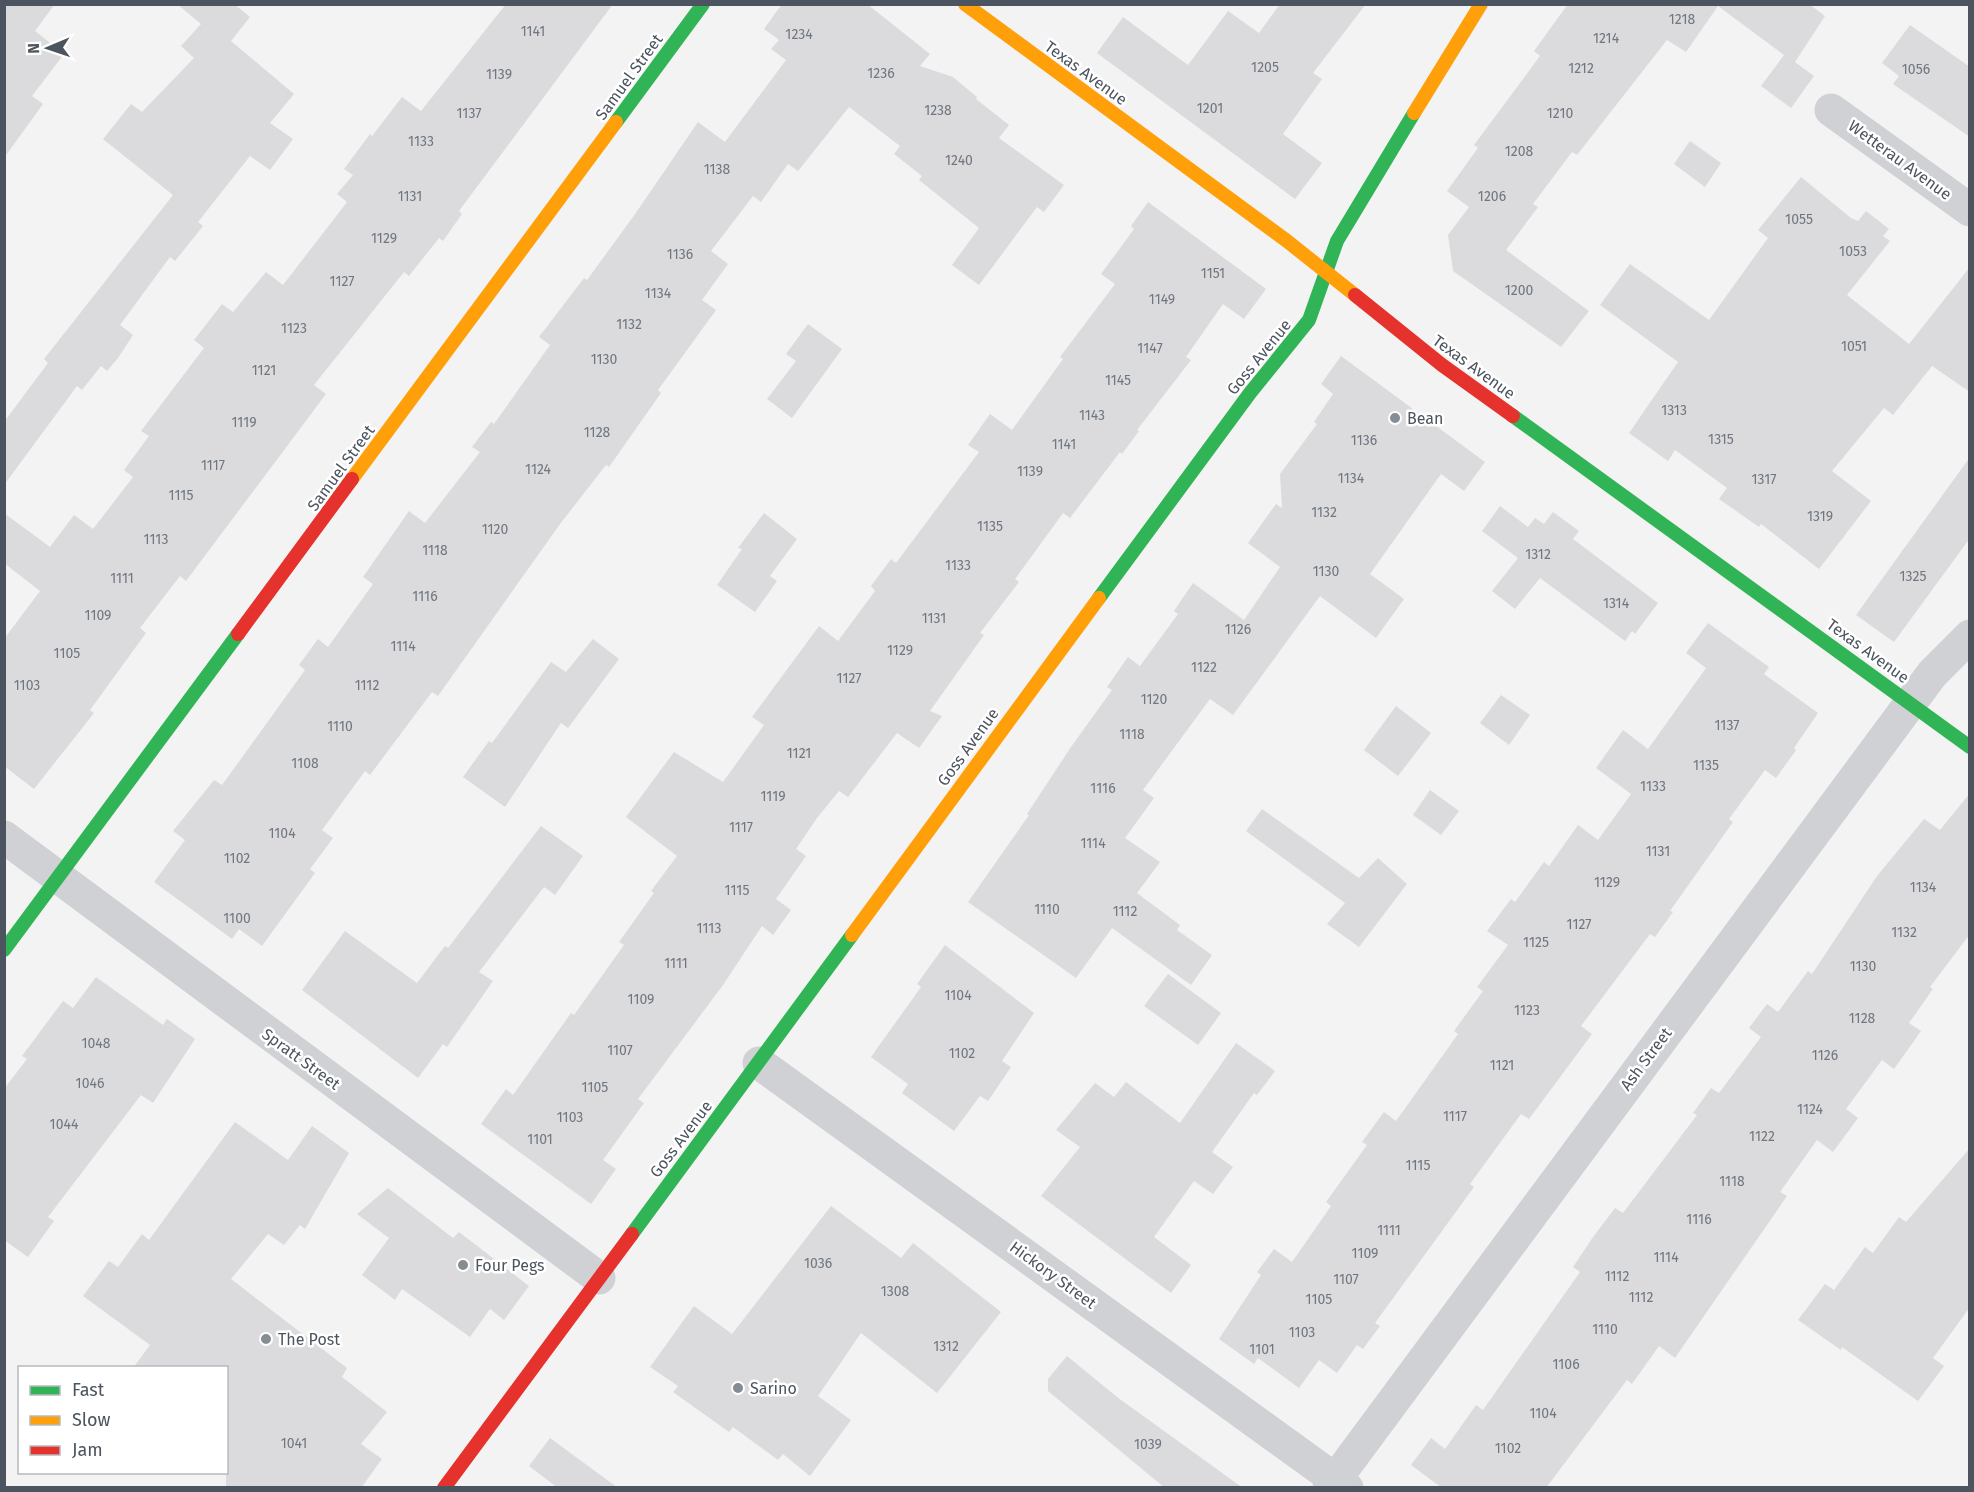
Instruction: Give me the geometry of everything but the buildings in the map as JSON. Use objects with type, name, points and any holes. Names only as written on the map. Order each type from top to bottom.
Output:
[{"type":"street","name":"Samuel Street","points":[[4,950],[703,4]]},
{"type":"street","name":"Texas Avenue","points":[[965,4],[1277,234],[1452,372],[1970,747]]},
{"type":"street","name":"Goss Avenue","points":[[444,1488],[759,1063],[1061,647],[1142,542],[1250,393],[1309,320],[1325,273],[1350,217],[1481,4]]},
{"type":"street","name":"Wetterau Avenue","points":[[1831,110],[1970,210]]},
{"type":"street","name":"Ash Street","points":[[1337,1485],[1932,674],[1970,636]]},
{"type":"street","name":"Spratt Street","points":[[4,837],[57,879],[599,1278]]},
{"type":"street","name":"Hickory Street","points":[[759,1063],[1337,1485]]},
{"type":"traffic: fast","points":[[616,122],[703,4]]},
{"type":"traffic: fast","points":[[1099,598],[1250,393],[1309,320],[1337,241],[1414,113]]},
{"type":"traffic: fast","points":[[1513,416],[1970,747]]},
{"type":"traffic: fast","points":[[4,950],[238,634]]},
{"type":"traffic: fast","points":[[632,1234],[852,935]]},
{"type":"traffic: slow","points":[[965,4],[1287,241],[1355,295]]},
{"type":"traffic: slow","points":[[1414,113],[1481,4]]},
{"type":"traffic: slow","points":[[352,479],[616,122]]},
{"type":"traffic: slow","points":[[852,935],[1099,598]]},
{"type":"traffic: jam","points":[[1355,295],[1442,365],[1513,416]]},
{"type":"traffic: jam","points":[[238,634],[352,479]]},
{"type":"traffic: jam","points":[[444,1488],[632,1234]]},
{"type":"place","name":"Bean","points":[[1395,418]]},
{"type":"place","name":"Four Pegs","points":[[463,1265]]},
{"type":"place","name":"The Post","points":[[266,1339]]},
{"type":"place","name":"Sarino","points":[[738,1388]]}]
